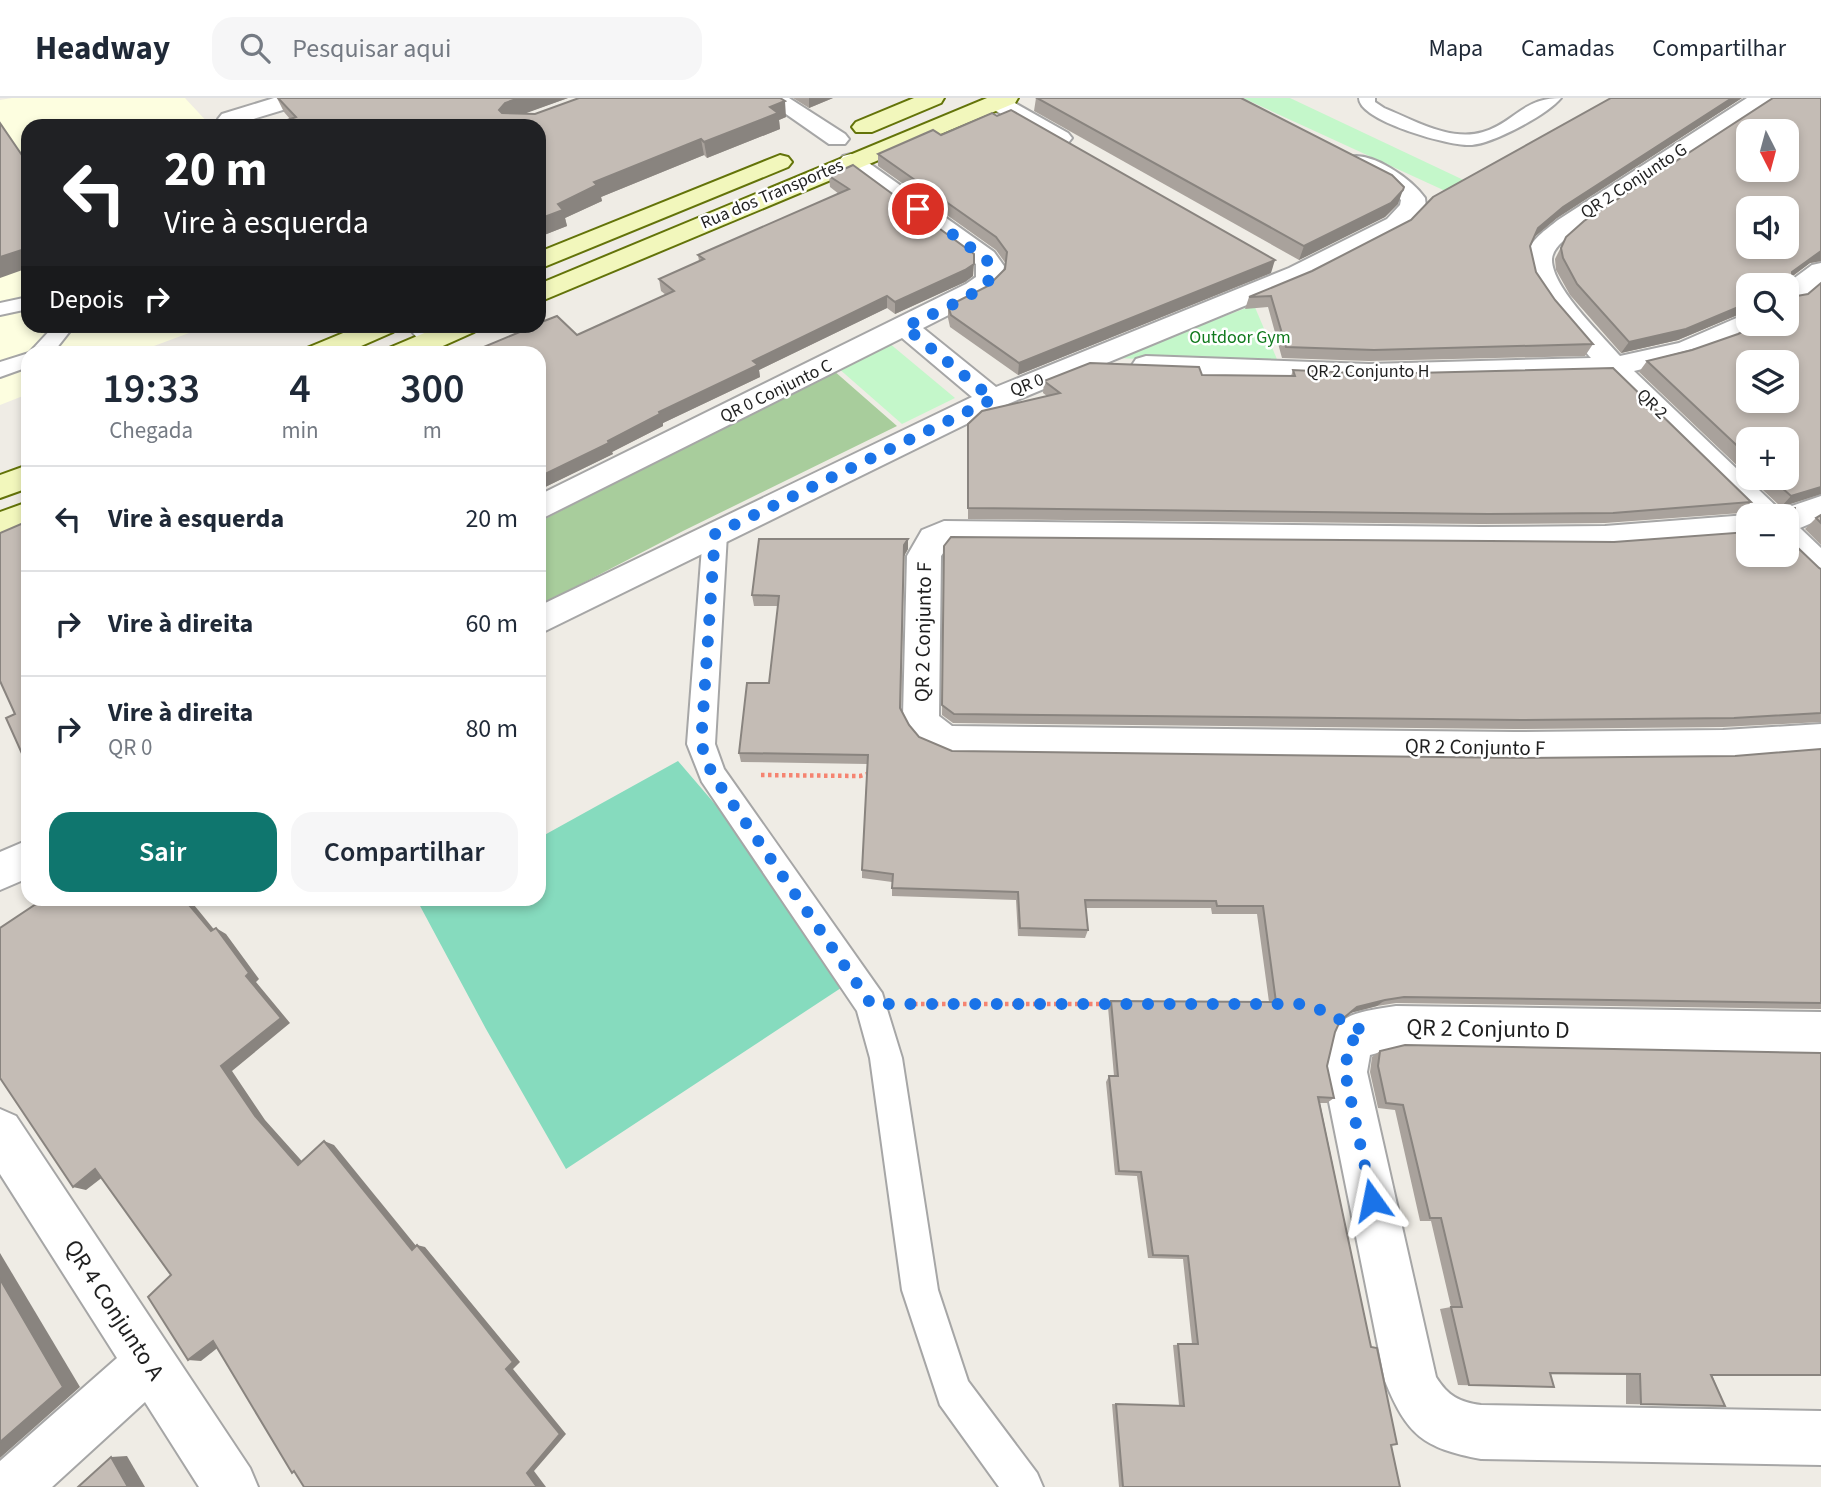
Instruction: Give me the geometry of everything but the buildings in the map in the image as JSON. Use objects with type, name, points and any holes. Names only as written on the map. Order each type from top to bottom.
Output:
[{"type":"street","points":[[213,98],[231,119]]},
{"type":"street","points":[[244,119],[298,98]]},
{"type":"street","points":[[774,98],[837,139]]},
{"type":"street","name":"Rua dos Transportes","points":[[546,258],[933,98]]},
{"type":"street","name":"QR 2 Conjunto G","points":[[1545,284],[1539,259],[1544,245],[1567,225],[1762,98]]},
{"type":"street","points":[[1002,100],[1082,150]]},
{"type":"street","name":"Rua dos Transportes","points":[[546,291],[1002,100]]},
{"type":"street","name":"QR 0","points":[[546,618],[993,399],[1082,362],[1286,267],[1396,224],[1413,207],[1413,198],[1396,182],[1338,152]]},
{"type":"street","name":"QR 0 Conjunto C","points":[[546,506],[905,327],[976,290],[989,280],[991,267],[985,258],[851,161]]},
{"type":"street","points":[[1799,288],[1821,271]]},
{"type":"street","name":"QR 2","points":[[1545,284],[1613,367],[1755,504]]},
{"type":"street","points":[[905,327],[993,399]]},
{"type":"street","points":[[1613,367],[1687,350],[1736,328]]},
{"type":"street","points":[[336,346],[366,333]]},
{"type":"street","points":[[410,346],[427,333]]},
{"type":"street","name":"QR 2 Conjunto H","points":[[1082,362],[1369,373],[1613,367]]},
{"type":"street","points":[[0,487],[21,478]]},
{"type":"street","points":[[1799,515],[1821,507]]},
{"type":"street","points":[[0,525],[21,516]]},
{"type":"street","name":"QR 2 Conjunto F","points":[[1736,528],[1605,538],[1481,540],[944,533],[928,545],[923,556],[921,716],[925,728],[935,737],[952,742],[1514,748],[1723,746],[1821,739]]},
{"type":"street","points":[[1799,547],[1821,568]]},
{"type":"street","name":"QR 2 Conjunto D","points":[[1821,1034],[1396,1027],[1365,1032],[1349,1043],[1345,1072],[1411,1381],[1417,1396],[1429,1412],[1448,1427],[1481,1432],[1821,1438]]},
{"type":"street","name":"QR 4 Conjunto A","points":[[0,1132],[231,1487]]},
{"type":"street","points":[[11,1487],[149,1364]]},
{"type":"lane","points":[[1367,98],[1367,104],[1378,112],[1447,139],[1471,140],[1491,136],[1553,98]]},
{"type":"lane","points":[[0,309],[21,304]]},
{"type":"lane","points":[[48,346],[59,333]]},
{"type":"lane","points":[[0,370],[21,362]]},
{"type":"lane","points":[[715,534],[701,744],[712,774],[871,1004],[886,1058],[920,1290],[953,1392],[1023,1487]]},
{"type":"path","points":[[712,774],[860,776],[889,768],[935,737]]},
{"type":"path","points":[[871,1004],[1121,1004]]},
{"type":"shaded area","points":[[185,98],[204,119],[21,119],[21,333],[189,333],[154,346],[21,346],[21,397],[0,405],[0,100]]},
{"type":"green space","points":[[1243,98],[1290,98],[1546,219],[1528,229]]},
{"type":"green space","name":"Outdoor Gym","points":[[1254,305],[1279,364],[1114,358]]},
{"type":"green space","points":[[889,343],[955,398],[902,424],[837,367]]},
{"type":"green space","points":[[833,370],[897,426],[683,531],[546,602],[546,518]]},
{"type":"green space","points":[[678,761],[769,867],[847,984],[566,1169],[420,906],[546,906],[546,834]]},
{"type":"route","points":[[918,209],[985,258],[991,267],[991,273],[989,280],[976,290],[905,327],[993,399],[715,534],[701,744],[712,774],[871,1004],[1302,1004],[1321,1010],[1365,1032],[1349,1043],[1345,1072],[1372,1200]]}]
